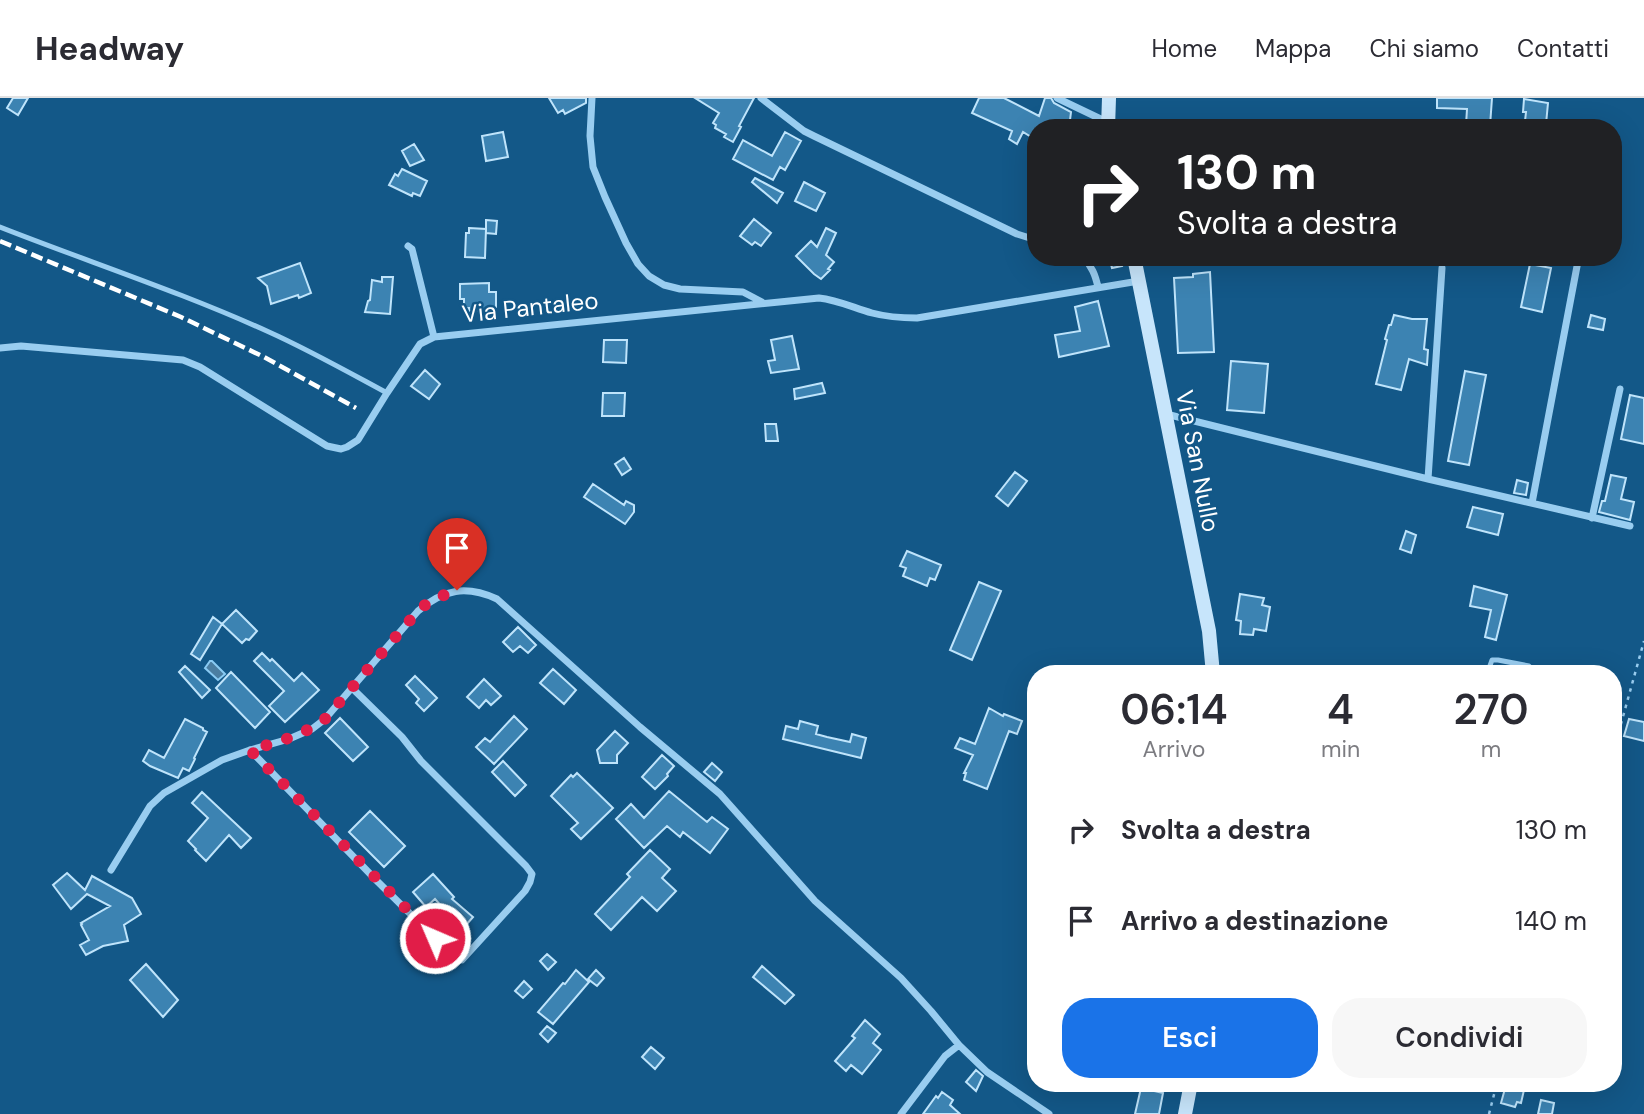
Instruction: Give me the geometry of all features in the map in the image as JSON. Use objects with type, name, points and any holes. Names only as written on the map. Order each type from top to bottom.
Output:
[{"type":"street","points":[[592,98],[590,136],[593,167],[638,264],[649,276],[664,285],[680,289],[743,292],[763,303]]},
{"type":"street","points":[[761,98],[804,131],[1027,237]]},
{"type":"street","points":[[1058,98],[1097,119]]},
{"type":"street","points":[[1108,119],[1109,98]]},
{"type":"street","points":[[408,246],[412,249],[434,337]]},
{"type":"street","points":[[1092,266],[1098,287]]},
{"type":"street","name":"Via San Nullo","points":[[1136,266],[1209,632],[1212,665]]},
{"type":"street","points":[[1532,503],[1577,266]]},
{"type":"street","points":[[1428,479],[1442,268]]},
{"type":"street","name":"Via Pantaleo","points":[[0,348],[21,346],[183,360],[200,367],[334,448],[347,447],[358,440],[420,344],[434,337],[819,298],[834,300],[875,314],[916,318],[1139,281]]},
{"type":"street","points":[[1592,518],[1620,389]]},
{"type":"street","points":[[1165,414],[1630,526]]},
{"type":"street","points":[[111,870],[150,806],[164,793],[222,760],[312,729],[325,719],[391,641],[431,600],[457,590],[477,591],[497,599],[640,727],[720,794],[815,901],[901,978],[959,1045],[987,1072],[1049,1114]]},
{"type":"street","points":[[250,750],[396,900],[454,957],[462,960],[525,891],[532,874],[352,688]]},
{"type":"street","points":[[901,1114],[946,1056],[959,1045]]},
{"type":"street","points":[[1185,1114],[1189,1092]]},
{"type":"lane","points":[[0,227],[267,331],[387,393]]},
{"type":"lane","points":[[1490,665],[1492,660],[1524,665]]},
{"type":"path","points":[[1622,720],[1644,641]]},
{"type":"path","points":[[1489,1114],[1495,1092]]},
{"type":"water","points":[[210,661],[225,674],[218,680],[205,668]]},
{"type":"building","points":[[13,98],[28,98],[18,115],[7,108]]},
{"type":"building","points":[[549,98],[586,98],[586,103],[565,114],[563,110],[558,113]]},
{"type":"building","points":[[695,98],[754,98],[733,142],[715,128],[713,123],[719,113]]},
{"type":"building","points":[[979,98],[1004,98],[1039,116],[1045,98],[1051,98],[1054,103],[1071,112],[1070,119],[1027,119],[1027,134],[1023,132],[1017,144],[1009,139],[1012,131],[972,113]]},
{"type":"building","points":[[1437,98],[1492,98],[1490,119],[1466,119],[1467,109],[1437,108]]},
{"type":"building","points":[[1524,99],[1548,103],[1546,119],[1525,119],[1526,112],[1523,112]]},
{"type":"building","points":[[503,132],[508,157],[486,161],[482,136]]},
{"type":"building","points":[[785,132],[801,141],[785,170],[780,167],[773,180],[733,159],[743,140],[772,156]]},
{"type":"building","points":[[414,144],[424,160],[410,166],[402,151]]},
{"type":"building","points":[[402,169],[427,181],[420,196],[413,193],[412,196],[389,185],[395,174],[398,176]]},
{"type":"building","points":[[755,178],[783,193],[777,203],[752,182]]},
{"type":"building","points":[[804,182],[825,193],[816,211],[795,201]]},
{"type":"building","points":[[754,219],[771,233],[761,246],[755,242],[752,245],[740,236]]},
{"type":"building","points":[[486,220],[497,221],[496,234],[486,233]]},
{"type":"building","points":[[469,228],[486,229],[485,258],[465,257],[466,233],[469,233]]},
{"type":"building","points":[[826,228],[836,233],[826,255],[834,262],[821,279],[796,256],[811,241],[817,247]]},
{"type":"building","points":[[300,263],[311,293],[271,304],[267,286],[258,278]]},
{"type":"building","points":[[1530,266],[1551,268],[1542,312],[1521,307]]},
{"type":"building","points":[[1210,272],[1214,352],[1178,353],[1174,278],[1193,277],[1193,274]]},
{"type":"building","points":[[382,277],[393,277],[390,314],[365,312],[370,300],[372,280],[382,282]]},
{"type":"building","points":[[489,283],[489,292],[496,292],[496,307],[469,311],[469,308],[464,308],[464,299],[460,299],[460,284]]},
{"type":"building","points":[[1098,301],[1109,346],[1059,357],[1055,335],[1080,331],[1075,307]]},
{"type":"building","points":[[1394,315],[1427,319],[1424,349],[1428,350],[1427,365],[1409,359],[1401,390],[1376,384],[1387,340],[1385,339]]},
{"type":"building","points":[[1591,315],[1605,319],[1603,330],[1588,327]]},
{"type":"building","points":[[792,336],[799,369],[771,373],[768,361],[775,360],[771,340]]},
{"type":"building","points":[[604,340],[627,340],[626,363],[603,362]]},
{"type":"building","points":[[1231,361],[1268,364],[1264,413],[1227,410]]},
{"type":"building","points":[[425,370],[440,384],[429,399],[411,386]]},
{"type":"building","points":[[1465,371],[1486,375],[1469,465],[1448,461]]},
{"type":"building","points":[[822,383],[825,393],[795,399],[794,389]]},
{"type":"building","points":[[603,393],[625,393],[624,416],[602,416]]},
{"type":"building","points":[[1630,395],[1644,398],[1644,444],[1621,439]]},
{"type":"building","points":[[765,424],[776,424],[778,441],[766,441]]},
{"type":"building","points":[[624,458],[631,469],[622,475],[615,464]]},
{"type":"building","points":[[1015,472],[1027,481],[1008,506],[996,496]]},
{"type":"building","points":[[1611,475],[1626,478],[1621,499],[1634,502],[1630,520],[1599,512],[1602,501],[1605,501]]},
{"type":"building","points":[[1517,480],[1528,483],[1526,495],[1514,493]]},
{"type":"building","points":[[593,484],[624,505],[626,501],[634,505],[634,512],[625,524],[584,497]]},
{"type":"building","points":[[1473,507],[1503,514],[1498,535],[1467,527]]},
{"type":"building","points":[[1406,531],[1416,535],[1411,553],[1400,549]]},
{"type":"building","points":[[907,551],[941,565],[935,580],[930,578],[927,586],[903,576],[906,568],[900,566]]},
{"type":"building","points":[[979,582],[1001,591],[972,660],[950,650]]},
{"type":"building","points":[[1474,586],[1507,595],[1496,640],[1485,637],[1491,610],[1470,606]]},
{"type":"building","points":[[1240,594],[1264,598],[1262,605],[1270,607],[1266,631],[1254,629],[1253,635],[1240,634],[1241,621],[1236,620]]},
{"type":"building","points":[[236,610],[257,631],[242,643],[222,624]]},
{"type":"building","points":[[213,617],[222,624],[200,660],[191,654]]},
{"type":"building","points":[[518,627],[536,645],[528,653],[520,646],[513,652],[503,642]]},
{"type":"building","points":[[262,653],[294,681],[302,673],[319,690],[285,722],[269,706],[284,691],[254,661]]},
{"type":"building","points":[[185,666],[210,690],[202,698],[179,672]]},
{"type":"building","points":[[553,669],[576,690],[564,704],[540,683]]},
{"type":"building","points":[[231,672],[270,712],[255,728],[216,688]]},
{"type":"building","points":[[415,676],[437,698],[424,711],[416,703],[419,699],[406,685]]},
{"type":"building","points":[[484,679],[501,696],[491,705],[486,700],[479,708],[467,697]]},
{"type":"building","points":[[989,708],[1003,716],[1004,714],[1022,721],[1017,734],[1009,731],[987,789],[964,780],[964,773],[973,755],[955,748],[960,738],[975,744]]},
{"type":"building","points":[[514,716],[527,729],[494,764],[476,747],[485,738],[490,742]]},
{"type":"building","points":[[340,718],[368,747],[353,761],[325,733]]},
{"type":"building","points":[[185,719],[207,732],[189,771],[183,768],[178,778],[143,761],[149,750],[164,758]]},
{"type":"building","points":[[1629,719],[1644,722],[1644,741],[1624,736]]},
{"type":"building","points":[[800,721],[818,726],[816,734],[827,737],[850,742],[852,734],[866,738],[861,758],[783,739],[786,726],[798,729]]},
{"type":"building","points":[[615,731],[628,743],[617,755],[617,763],[600,763],[597,750]]},
{"type":"building","points":[[662,755],[674,766],[655,789],[642,777]]},
{"type":"building","points":[[503,761],[526,785],[515,796],[492,772]]},
{"type":"building","points":[[712,763],[722,772],[715,781],[704,772]]},
{"type":"building","points":[[577,773],[613,808],[581,839],[571,829],[578,823],[551,796],[571,775],[573,777]]},
{"type":"building","points":[[669,791],[707,822],[712,817],[728,829],[710,853],[683,832],[680,837],[667,826],[644,848],[616,819],[631,804],[644,818]]},
{"type":"building","points":[[202,792],[251,838],[241,848],[229,835],[206,861],[188,841],[208,818],[192,803]]},
{"type":"building","points":[[370,811],[405,846],[384,867],[349,832]]},
{"type":"building","points":[[650,850],[670,869],[662,878],[676,891],[657,911],[642,897],[611,930],[595,914],[630,877],[627,874]]},
{"type":"building","points":[[67,873],[85,890],[92,876],[132,898],[141,914],[124,925],[128,941],[103,946],[86,955],[80,945],[89,940],[81,923],[110,906],[87,894],[71,909],[53,885]]},
{"type":"building","points":[[433,874],[454,897],[452,899],[473,917],[453,940],[441,928],[451,917],[435,899],[426,907],[413,892]]},
{"type":"building","points":[[547,954],[556,962],[548,970],[540,961]]},
{"type":"building","points":[[146,964],[178,1000],[163,1017],[130,980]]},
{"type":"building","points":[[762,966],[794,995],[785,1004],[753,977]]},
{"type":"building","points":[[576,970],[589,982],[553,1024],[538,1012]]},
{"type":"building","points":[[596,970],[604,978],[597,986],[588,979]]},
{"type":"building","points":[[524,981],[532,989],[523,998],[515,991]]},
{"type":"building","points":[[865,1020],[880,1034],[873,1043],[881,1050],[862,1074],[851,1065],[846,1071],[835,1061],[855,1038],[852,1036]]},
{"type":"building","points":[[547,1026],[556,1033],[548,1042],[540,1034]]},
{"type":"building","points":[[651,1047],[664,1058],[655,1069],[642,1057]]},
{"type":"building","points":[[976,1070],[983,1076],[976,1091],[966,1082]]},
{"type":"building","points":[[942,1092],[953,1100],[950,1105],[960,1114],[923,1114],[936,1096],[938,1098]]},
{"type":"building","points":[[1140,1092],[1163,1093],[1159,1114],[1135,1114]]},
{"type":"building","points":[[1504,1092],[1524,1092],[1521,1103],[1517,1102],[1515,1107],[1501,1103]]},
{"type":"building","points":[[1541,1100],[1554,1103],[1552,1114],[1538,1114]]},
{"type":"railway","points":[[0,241],[181,317],[264,357],[356,408]]},
{"type":"route","points":[[435,938],[250,750],[289,739],[312,729],[325,719],[418,611],[431,600],[457,590]]}]
